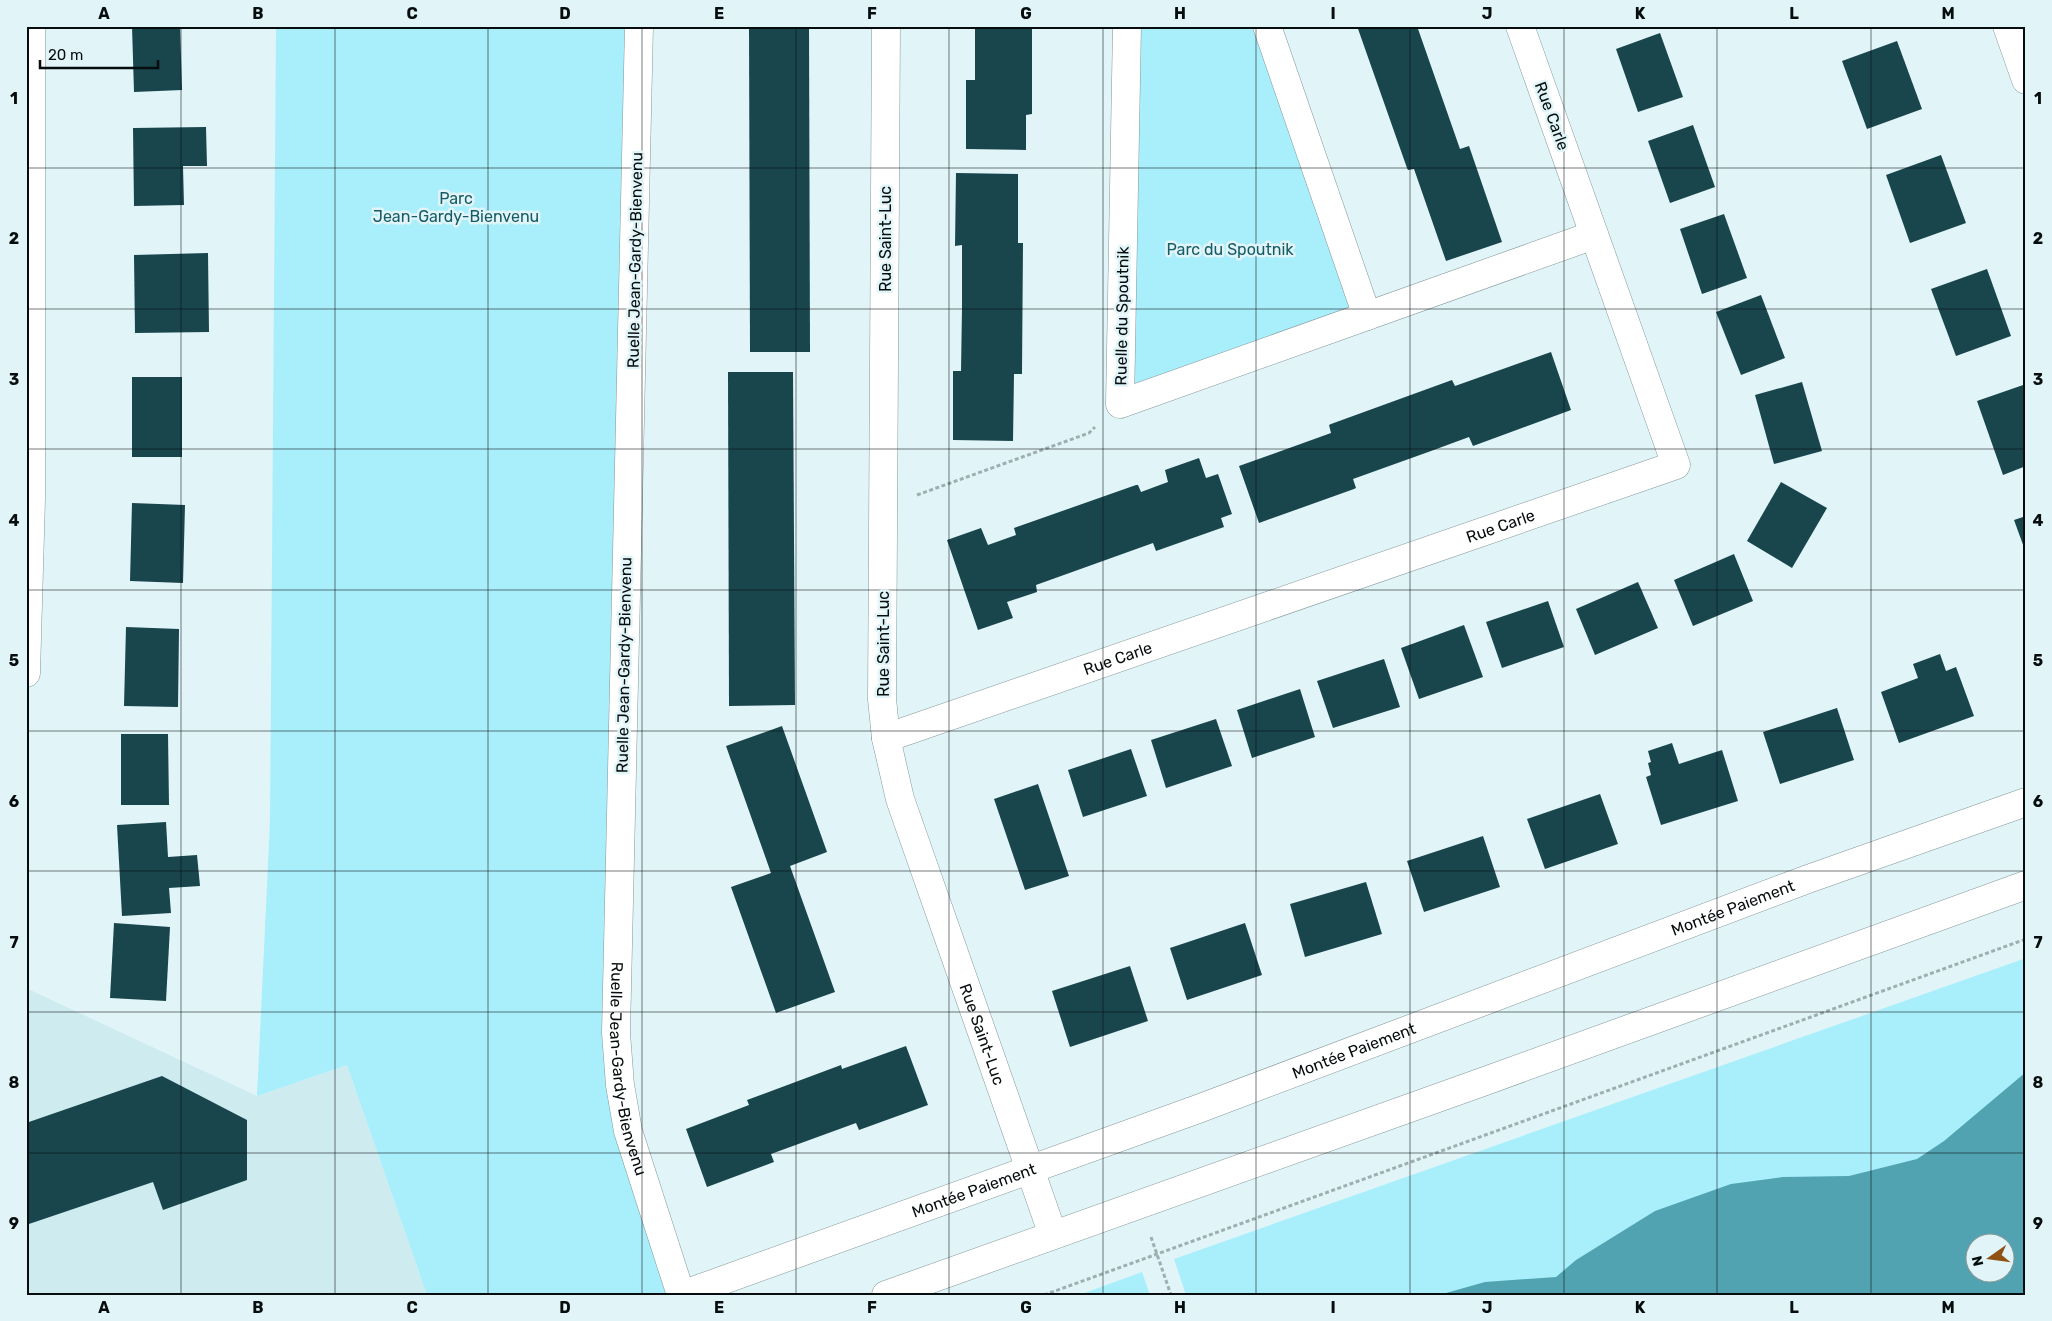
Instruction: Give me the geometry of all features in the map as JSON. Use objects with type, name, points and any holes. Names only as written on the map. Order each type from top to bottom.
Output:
[{"type":"street","points":[[26,673],[31,26]]},
{"type":"street","name":"Ruelle Jean-Gardy-Bienvenu","points":[[639,26],[616,1033],[620,1085],[628,1131],[681,1295]]},
{"type":"street","name":"Rue Saint-Luc","points":[[886,26],[882,699],[886,738],[900,799],[1054,1235]]},
{"type":"street","name":"Ruelle du Spoutnik","points":[[1127,26],[1120,404],[1594,235]]},
{"type":"street","points":[[1267,26],[1367,316]]},
{"type":"street","name":"Rue Carle","points":[[886,738],[1676,465],[1520,26]]},
{"type":"street","points":[[2007,26],[2026,80]]},
{"type":"street","name":"Montée Paiement","points":[[681,1295],[1198,1110],[1808,880],[2026,802]]},
{"type":"street","points":[[886,1295],[2026,885]]},
{"type":"path","points":[[883,507],[1089,433],[1120,404]]},
{"type":"path","points":[[1044,1295],[2026,939]]},
{"type":"path","points":[[1139,1204],[1171,1295]]},
{"type":"shaded area","points":[[26,988],[257,1096],[347,1065],[427,1295],[26,1295]]},
{"type":"shaded area","points":[[2026,1072],[2026,1295],[1439,1295],[1485,1282],[1556,1277],[1576,1260],[1655,1211],[1731,1184],[1783,1177],[1849,1176],[1917,1159],[1944,1141]]},
{"type":"green space","name":"Parc Jean-Gardy-Bienvenu","points":[[276,26],[639,26],[616,1033],[681,1295],[427,1295],[347,1065],[257,1096],[270,822]]},
{"type":"green space","name":"Parc du Spoutnik","points":[[1127,26],[1267,26],[1367,316],[1120,404]]},
{"type":"green space","points":[[2026,958],[2026,1295],[1186,1295],[1174,1259]]},
{"type":"green space","points":[[1142,1272],[1150,1295],[1079,1295]]},
{"type":"building","points":[[132,26],[180,26],[182,90],[134,92]]},
{"type":"building","points":[[749,26],[809,26],[810,352],[750,352]]},
{"type":"building","points":[[975,26],[1032,26],[1032,114],[1026,115],[1026,150],[966,149],[966,80],[975,80]]},
{"type":"building","points":[[1357,26],[1417,26],[1460,149],[1469,146],[1502,242],[1446,261],[1414,169],[1408,170],[1407,168]]},
{"type":"building","points":[[1660,33],[1683,97],[1638,112],[1616,49]]},
{"type":"building","points":[[1897,41],[1922,109],[1867,129],[1842,61]]},
{"type":"building","points":[[1693,125],[1715,187],[1670,203],[1648,141]]},
{"type":"building","points":[[206,127],[207,166],[183,166],[184,205],[134,206],[133,128]]},
{"type":"building","points":[[1941,155],[1966,223],[1910,243],[1886,175]]},
{"type":"building","points":[[956,173],[1018,174],[1018,243],[1023,243],[1022,374],[1014,374],[1013,441],[953,440],[953,371],[961,371],[962,308],[962,245],[955,246]]},
{"type":"building","points":[[1724,214],[1747,278],[1702,294],[1680,229]]},
{"type":"building","points":[[208,253],[209,332],[135,333],[134,255]]},
{"type":"building","points":[[1987,269],[2011,336],[1956,356],[1931,289]]},
{"type":"building","points":[[1761,295],[1785,358],[1741,375],[1716,312]]},
{"type":"building","points":[[1551,352],[1571,410],[1473,446],[1469,437],[1353,479],[1356,488],[1354,489],[1259,523],[1239,466],[1331,433],[1329,425],[1331,424],[1452,380],[1455,386]]},
{"type":"building","points":[[728,372],[793,372],[795,705],[729,706]]},
{"type":"building","points":[[132,377],[182,377],[182,457],[132,457]]},
{"type":"building","points":[[1802,382],[1822,451],[1774,464],[1755,395]]},
{"type":"building","points":[[2026,384],[2026,466],[2003,475],[1977,401]]},
{"type":"building","points":[[1199,458],[1206,478],[1218,474],[1232,514],[1221,518],[1224,527],[1156,551],[1153,543],[1036,585],[1037,592],[1007,602],[1013,618],[978,630],[947,540],[981,528],[988,545],[1016,535],[1014,528],[1136,485],[1138,485],[1141,492],[1168,482],[1165,470]]},
{"type":"building","points":[[1781,482],[1827,508],[1792,568],[1747,541]]},
{"type":"building","points":[[132,503],[185,505],[183,583],[130,581]]},
{"type":"building","points":[[2026,516],[2026,553],[2014,520]]},
{"type":"building","points":[[1734,554],[1753,601],[1693,626],[1674,580]]},
{"type":"building","points":[[1638,582],[1658,628],[1595,655],[1576,609]]},
{"type":"building","points":[[1548,601],[1564,647],[1502,668],[1486,622]]},
{"type":"building","points":[[1464,625],[1483,677],[1419,699],[1401,648]]},
{"type":"building","points":[[126,627],[179,629],[178,707],[124,706]]},
{"type":"building","points":[[1940,654],[1946,671],[1956,667],[1974,716],[1899,743],[1881,692],[1918,678],[1913,664]]},
{"type":"building","points":[[1384,659],[1400,707],[1333,728],[1317,681]]},
{"type":"building","points":[[1300,689],[1315,737],[1252,758],[1237,710]]},
{"type":"building","points":[[1837,708],[1854,760],[1780,784],[1763,732]]},
{"type":"building","points":[[1216,719],[1232,766],[1166,788],[1151,740]]},
{"type":"building","points":[[782,726],[827,852],[790,866],[835,992],[776,1013],[731,887],[771,873],[726,746]]},
{"type":"building","points":[[121,734],[168,734],[169,805],[121,805]]},
{"type":"building","points":[[1672,743],[1679,764],[1722,750],[1738,801],[1661,825],[1646,777],[1651,775],[1648,763],[1651,762],[1648,751]]},
{"type":"building","points":[[1131,749],[1147,796],[1083,817],[1068,770]]},
{"type":"building","points":[[1038,784],[1069,876],[1025,890],[994,799]]},
{"type":"building","points":[[1600,794],[1618,844],[1545,869],[1527,819]]},
{"type":"building","points":[[166,822],[168,857],[197,855],[200,886],[169,888],[171,913],[122,916],[117,825]]},
{"type":"building","points":[[1483,836],[1500,887],[1424,912],[1407,861]]},
{"type":"building","points":[[1366,882],[1382,934],[1305,957],[1290,904]]},
{"type":"building","points":[[114,923],[170,927],[166,1001],[110,998]]},
{"type":"building","points":[[1245,923],[1262,975],[1187,1000],[1170,948]]},
{"type":"building","points":[[1130,966],[1148,1021],[1070,1047],[1052,991]]},
{"type":"building","points":[[906,1046],[928,1105],[859,1130],[856,1123],[771,1154],[774,1162],[707,1187],[686,1129],[749,1105],[747,1100],[841,1065],[842,1069]]},
{"type":"building","points":[[162,1076],[247,1120],[247,1180],[163,1210],[153,1182],[26,1225],[26,1123]]}]
